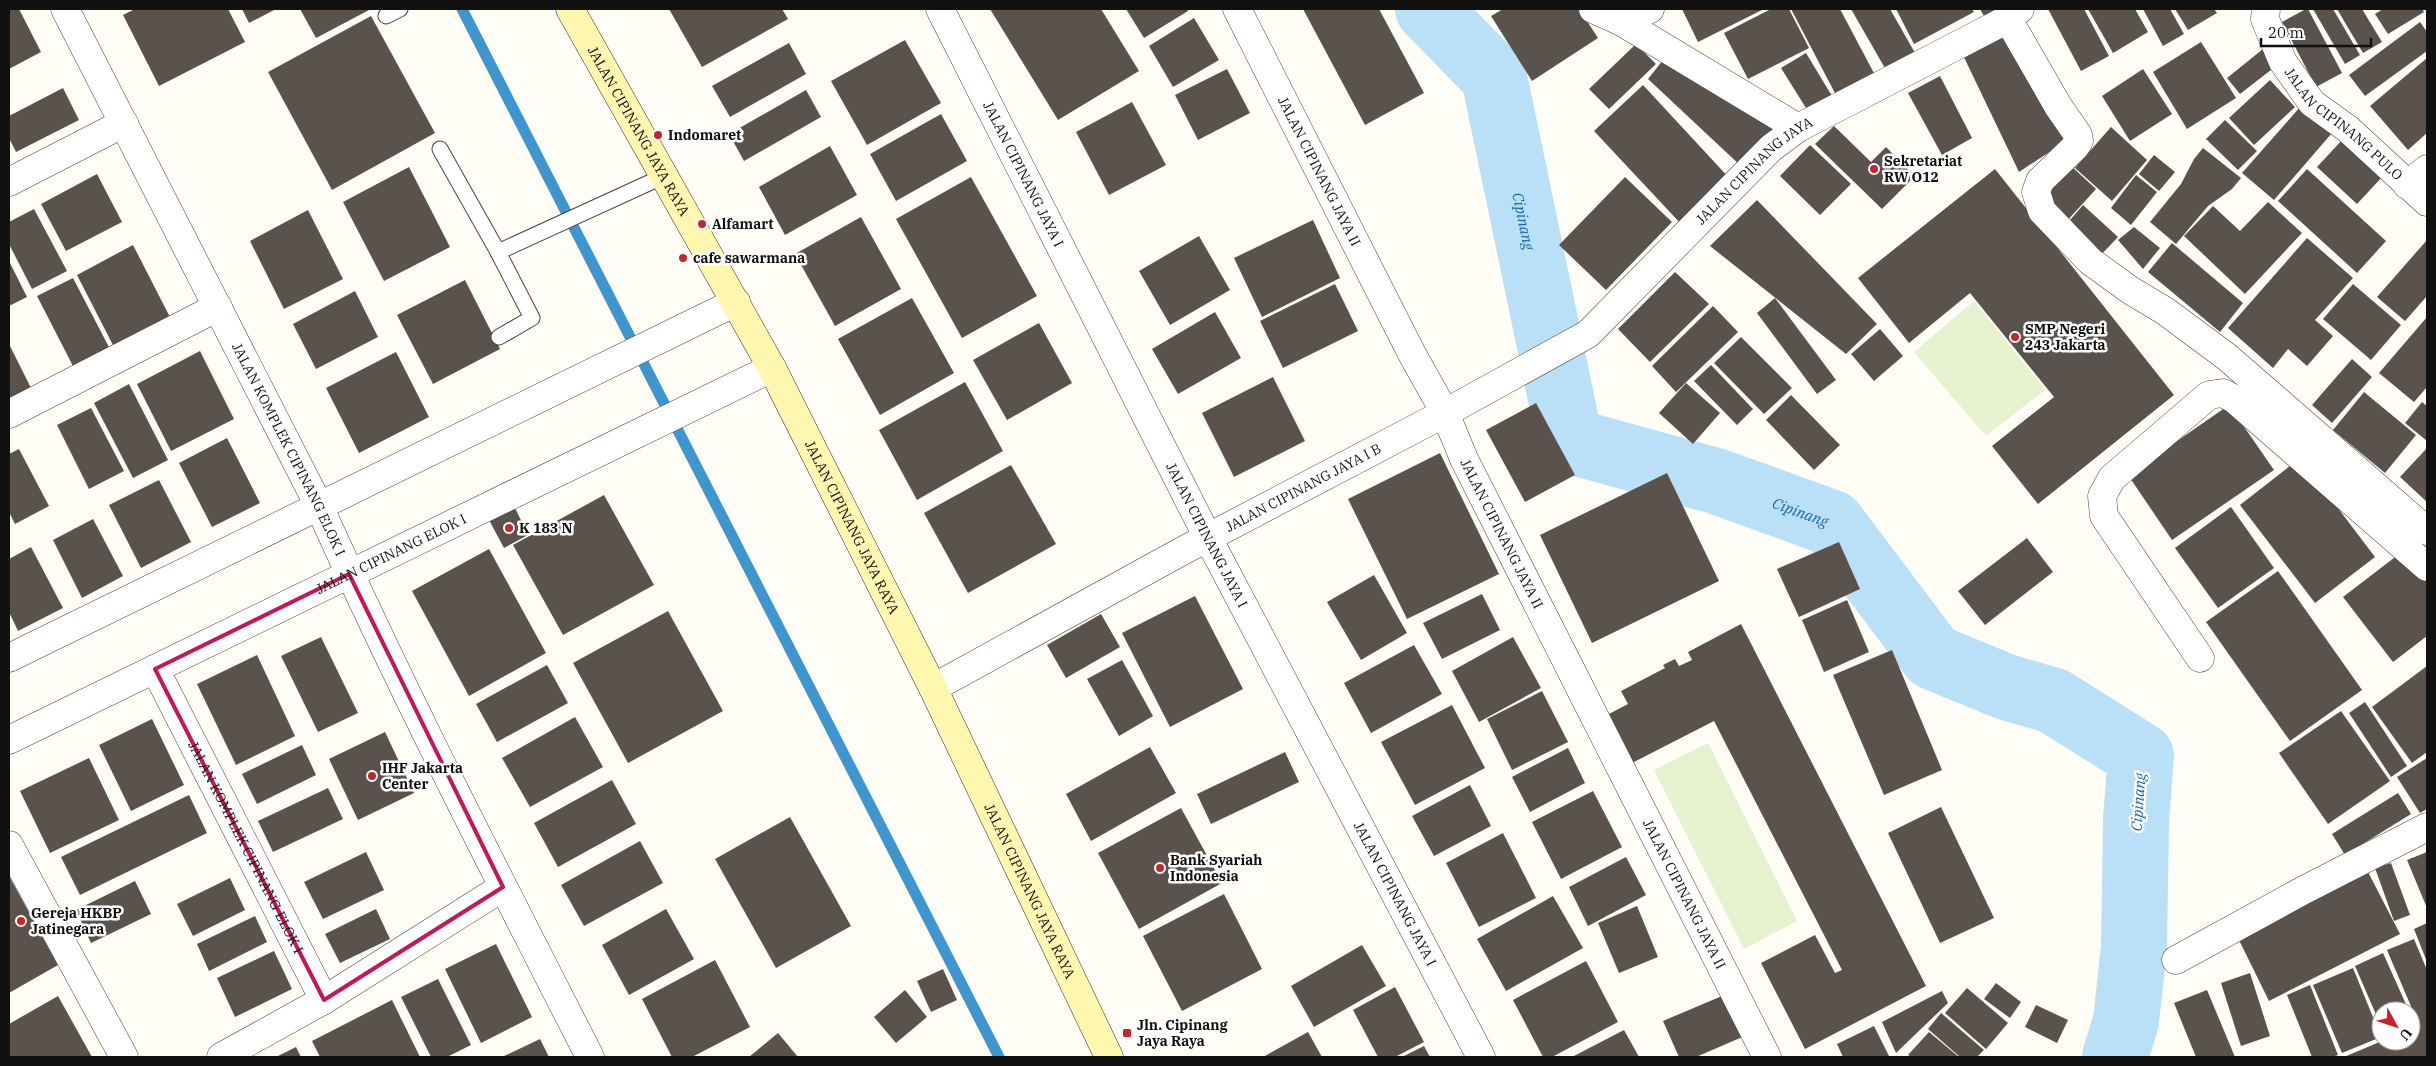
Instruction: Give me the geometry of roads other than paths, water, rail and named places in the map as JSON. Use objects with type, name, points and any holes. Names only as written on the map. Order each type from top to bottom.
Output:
[{"type":"main road","name":"JALAN CIPINANG JAYA RAYA","points":[[570,9],[772,368],[933,688],[1109,1057]]},
{"type":"street","name":"JALAN KOMPLEK CIPINANG ELOK I","points":[[65,9],[319,506],[349,574],[503,887],[590,1057]]},
{"type":"street","name":"JALAN CIPINANG JAYA I","points":[[940,9],[1208,538],[1481,1057]]},
{"type":"street","name":"JALAN CIPINANG JAYA II","points":[[1237,9],[1412,354],[1445,413],[1464,459],[1767,1057]]},
{"type":"street","points":[[1592,9],[1622,22],[1798,128]]},
{"type":"street","points":[[1622,22],[1650,9]]},
{"type":"street","name":"JALAN CIPINANG PULO","points":[[2266,9],[2265,18],[2283,62],[2312,104],[2421,185]]},
{"type":"street","points":[[2014,14],[2058,106],[2078,135],[2079,141],[2040,181],[2036,192],[2042,211],[2090,261],[2130,290],[2165,311],[2227,357],[2427,531]]},
{"type":"street","name":"JALAN CIPINANG JAYA","points":[[1517,374],[1588,334],[1771,148],[1798,128],[2014,14]]},
{"type":"street","points":[[9,182],[124,123]]},
{"type":"street","points":[[9,658],[736,302]]},
{"type":"street","points":[[9,414],[218,307]]},
{"type":"street","name":"JALAN CIPINANG ELOK I","points":[[9,740],[772,368]]},
{"type":"street","name":"JALAN CIPINANG JAYA I B","points":[[933,688],[1208,538],[1517,374]]},
{"type":"street","points":[[2200,658],[2104,516],[2102,496],[2112,478],[2209,395],[2222,393],[2234,399],[2427,567]]},
{"type":"street","name":"JALAN KOMPLEK CIPINANG ELOK I","points":[[155,669],[324,1000]]},
{"type":"street","points":[[2176,960],[2304,890],[2427,827]]},
{"type":"street","points":[[9,845],[124,1057]]},
{"type":"street","points":[[221,1057],[324,1000],[503,887]]},
{"type":"lane","points":[[386,16],[400,9]]},
{"type":"lane","points":[[440,148],[498,252],[532,318],[500,337]]},
{"type":"lane","points":[[498,252],[664,176]]},
{"type":"waterway","points":[[462,9],[999,1057]]},
{"type":"waterway","name":"Cipinang","points":[[1428,9],[1494,77],[1570,441],[1716,481],[1832,523],[1933,657],[2006,687],[2054,701],[2141,756],[2136,819],[2134,947],[2126,1021],[2115,1057]]},
{"type":"place","name":"Indomaret","points":[[658,135]]},
{"type":"place","name":"Sekretariat RW O12","points":[[1874,169]]},
{"type":"place","name":"Alfamart","points":[[702,224]]},
{"type":"place","name":"cafe sawarmana","points":[[683,258]]},
{"type":"place","name":"SMP Negeri 243 Jakarta","points":[[2015,337]]},
{"type":"place","name":"K 183 N","points":[[509,528]]},
{"type":"place","name":"IHF Jakarta Center","points":[[372,776]]},
{"type":"place","name":"Bank Syariah Indonesia","points":[[1160,868]]},
{"type":"place","name":"Gereja HKBP Jatinegara","points":[[21,921]]},
{"type":"place","name":"Jln. Cipinang Jaya Raya","points":[[1127,1033]]}]
